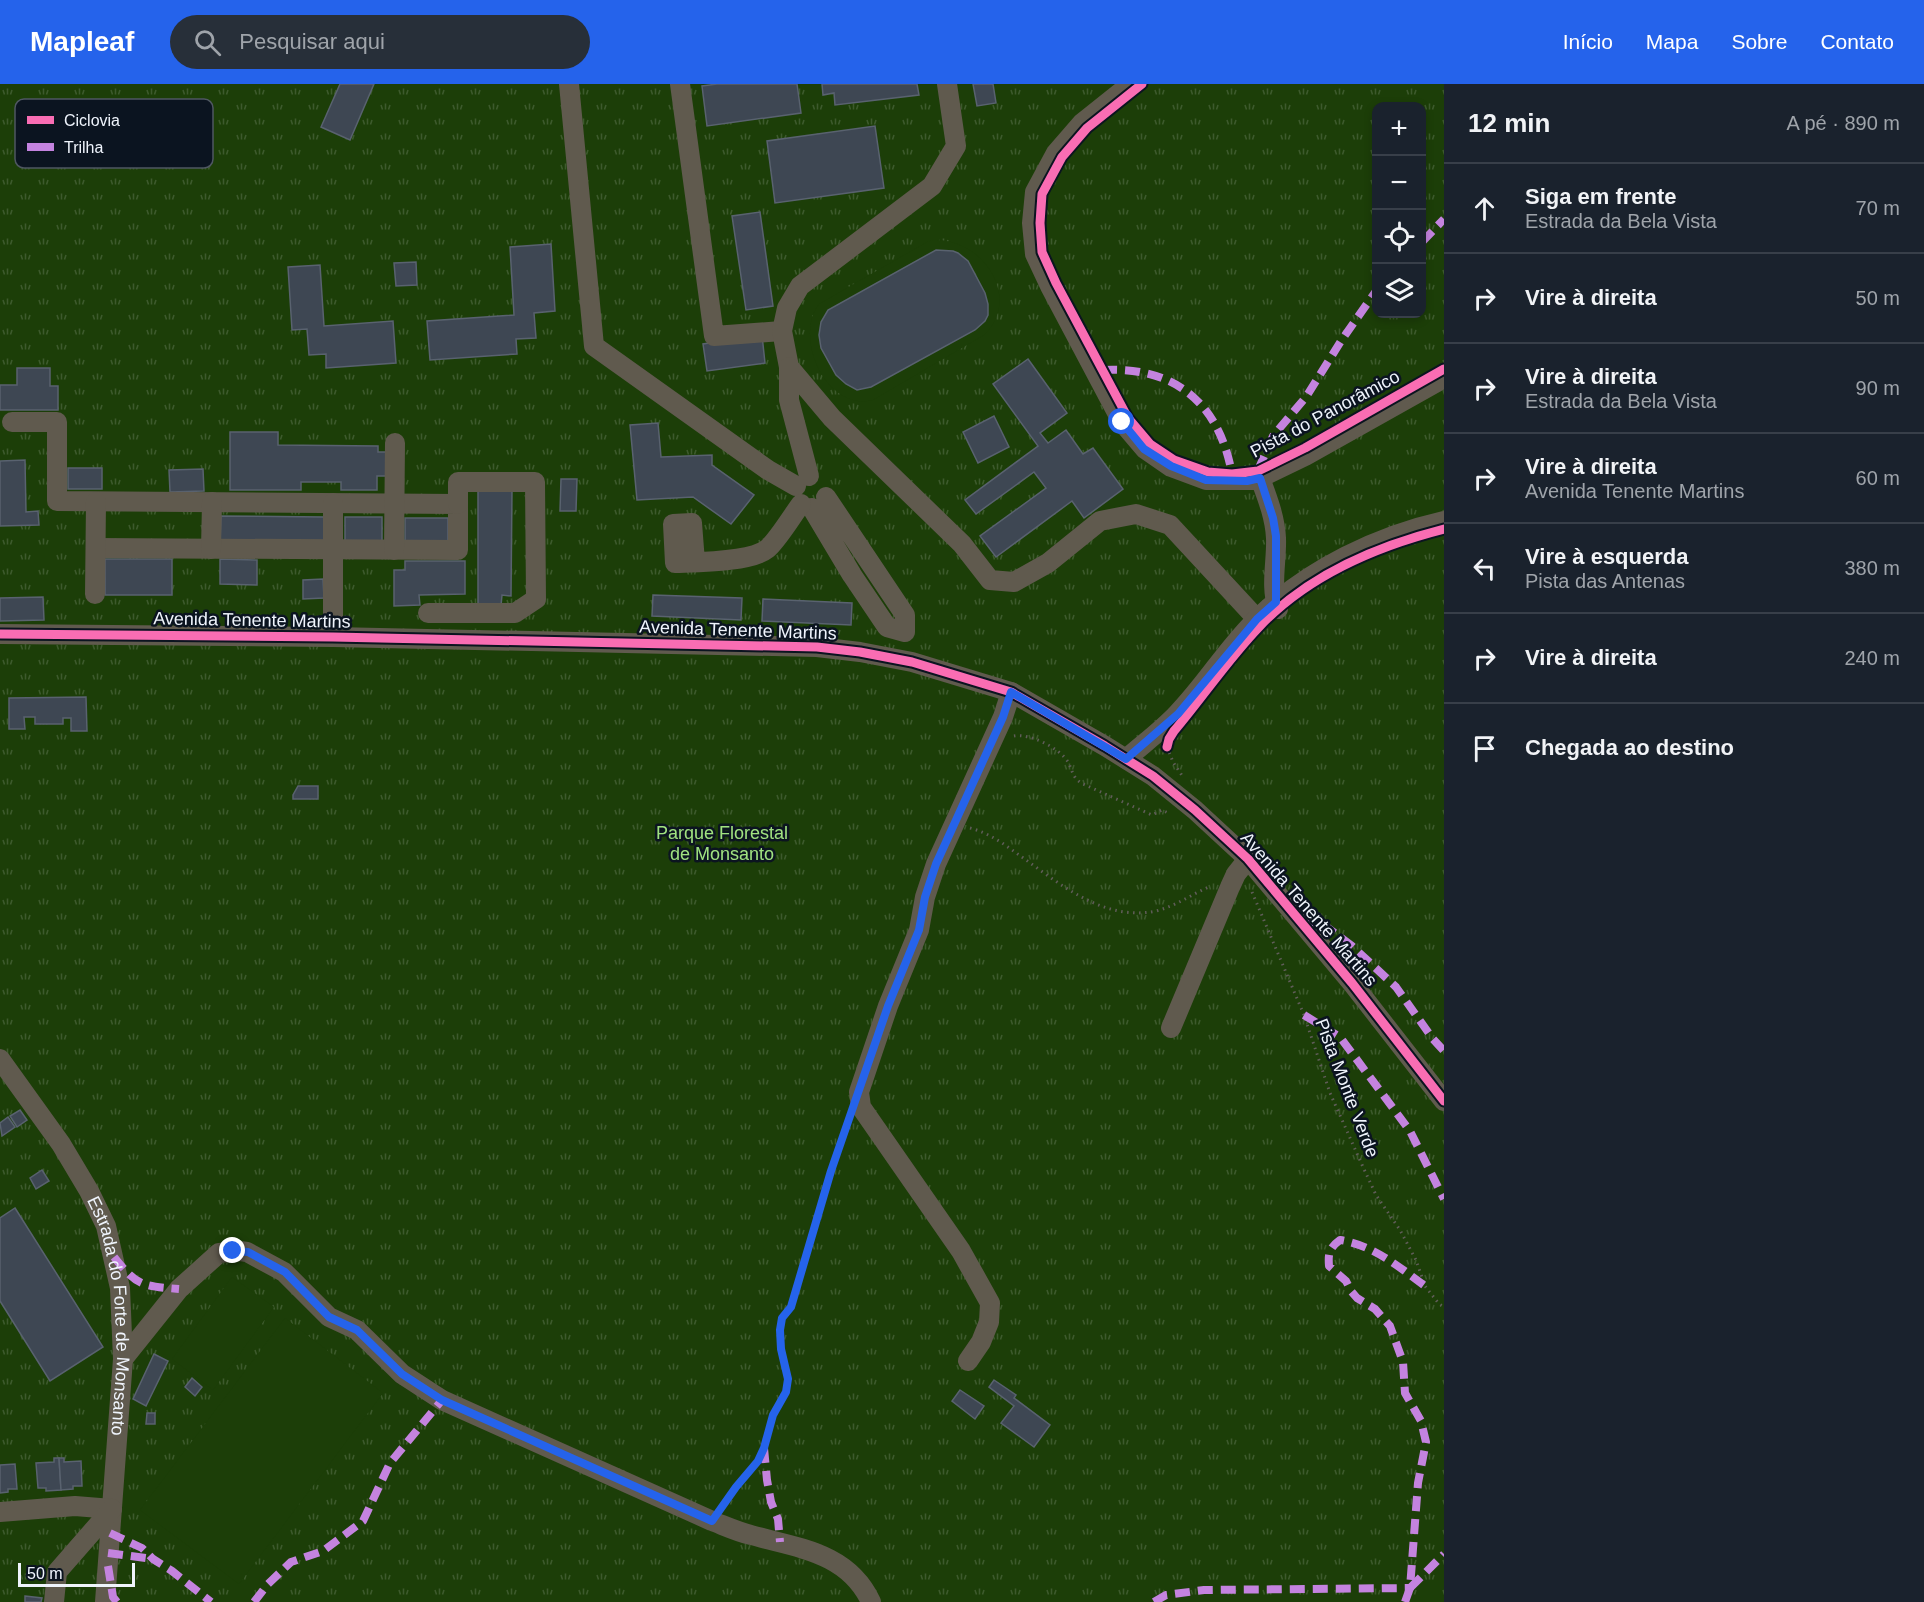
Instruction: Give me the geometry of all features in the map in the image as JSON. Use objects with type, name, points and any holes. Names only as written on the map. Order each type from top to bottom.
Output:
[{"type":"street","points":[[569,84],[594,346],[768,470],[809,494],[905,615],[905,632],[912,646],[912,662]]},
{"type":"street","points":[[680,84],[714,336],[782,331]]},
{"type":"street","points":[[695,562],[753,557],[768,549],[809,494],[789,400],[789,367],[782,331],[787,308],[800,286],[933,186],[956,146],[947,84]]},
{"type":"street","points":[[1131,84],[1082,123],[1056,153],[1035,192],[1032,223],[1035,254],[1122,422],[1144,449],[1171,466],[1206,480],[1247,481],[1260,478],[1305,456],[1444,378]]},
{"type":"street","points":[[789,367],[832,418],[962,544],[990,580],[1014,582],[1048,563],[1100,520],[1136,514],[1170,525],[1257,619]]},
{"type":"street","points":[[12,422],[57,423],[57,501],[458,504]]},
{"type":"street","points":[[394,550],[395,443]]},
{"type":"street","points":[[1260,478],[1273,518],[1276,536],[1277,605]]},
{"type":"street","points":[[96,548],[458,550],[458,482],[535,482],[536,599],[515,613],[428,613]]},
{"type":"street","points":[[95,594],[96,502]]},
{"type":"street","points":[[211,549],[212,502]]},
{"type":"street","points":[[333,503],[333,638]]},
{"type":"street","points":[[1126,759],[1178,714],[1257,619],[1322,570],[1366,547],[1415,528],[1444,521]]},
{"type":"street","name":"Avenida Tenente Martins","points":[[0,634],[817,647],[912,662],[1011,692],[1126,759],[1195,810],[1242,867],[1337,965],[1444,1101]]},
{"type":"street","points":[[968,1361],[981,1342],[989,1322],[990,1303],[961,1251],[861,1107],[859,1092],[888,1006],[919,930],[925,897],[936,864],[1011,692]]},
{"type":"street","points":[[1171,1028],[1242,867]]},
{"type":"street","name":"Estrada do Forte de Monsanto","points":[[0,1059],[61,1144],[89,1191],[106,1226],[120,1288],[123,1359],[105,1602]]},
{"type":"street","points":[[123,1359],[179,1289],[219,1253],[248,1252],[285,1272],[329,1317],[357,1330],[402,1374],[442,1400],[712,1521],[750,1535],[821,1554],[845,1569],[863,1588],[871,1602]]},
{"type":"street","points":[[0,1512],[75,1506],[112,1509]]},
{"type":"street","points":[[54,1602],[57,1572],[112,1509]]},
{"type":"path","points":[[990,744],[1021,735],[1038,740],[1065,757],[1077,781],[1152,815],[1162,810],[1174,818]]},
{"type":"path","points":[[954,825],[996,838],[1066,888],[1101,907],[1121,913],[1138,914],[1158,910],[1185,900],[1242,867]]},
{"type":"path","points":[[712,1521],[758,1461],[773,1415],[786,1392],[788,1379],[780,1339],[782,1318],[791,1307],[831,1171],[859,1092]]},
{"type":"green space","name":"Parque Florestal de Monsanto","points":[[0,84],[1444,84],[1444,1602],[0,1602]]},
{"type":"green space","points":[[933,240],[951,242],[967,248],[981,259],[992,272],[998,288],[999,304],[995,320],[984,335],[873,400],[856,401],[842,395],[829,384],[819,370],[813,353],[810,335],[812,319],[819,304]],"holes":[[[936,250],[957,252],[970,265],[981,282],[989,309],[988,316],[975,330],[913,263]],[[821,348],[871,387],[871,388],[852,387],[845,383],[829,365]]]},
{"type":"green space","points":[[232,1277],[274,1307],[213,1390],[172,1359]]},
{"type":"green space","points":[[285,1318],[383,1393],[239,1584],[140,1510]]},
{"type":"building","points":[[340,84],[374,84],[350,140],[321,127]]},
{"type":"building","points":[[797,84],[801,113],[707,126],[702,86]]},
{"type":"building","points":[[822,84],[917,84],[919,95],[835,105],[834,93],[823,95]]},
{"type":"building","points":[[973,84],[993,84],[996,103],[977,106]]},
{"type":"building","points":[[875,126],[884,188],[775,203],[767,141]]},
{"type":"building","points":[[760,212],[773,306],[746,310],[732,216]]},
{"type":"building","points":[[551,244],[555,311],[534,313],[536,338],[516,339],[517,354],[430,360],[427,321],[514,315],[510,247]]},
{"type":"building","points":[[936,250],[953,251],[968,261],[985,293],[988,315],[985,321],[975,330],[871,387],[857,390],[846,384],[836,375],[821,348],[819,335],[821,322],[828,310]]},
{"type":"building","points":[[416,262],[417,285],[396,286],[394,263]]},
{"type":"building","points":[[320,265],[324,326],[393,321],[396,363],[326,368],[326,354],[309,355],[307,329],[292,330],[288,267]]},
{"type":"building","points":[[762,335],[765,363],[707,371],[703,344]]},
{"type":"building","points":[[1028,359],[1067,413],[1040,433],[1048,443],[1066,430],[1083,454],[1093,448],[1123,489],[1084,518],[1072,501],[996,557],[980,536],[1046,488],[1034,472],[976,514],[965,500],[1038,446],[993,384]]},
{"type":"building","points":[[17,368],[50,368],[50,386],[58,386],[58,410],[0,410],[0,385],[17,385]]},
{"type":"building","points":[[994,416],[1009,447],[978,463],[963,432]]},
{"type":"building","points":[[658,423],[661,457],[712,455],[712,465],[754,495],[731,524],[693,497],[637,500],[630,425]]},
{"type":"building","points":[[230,432],[278,432],[278,445],[378,446],[378,452],[389,452],[388,476],[377,476],[377,490],[341,490],[341,482],[301,482],[301,490],[230,490]]},
{"type":"building","points":[[25,460],[26,512],[38,511],[39,525],[0,526],[0,461]]},
{"type":"building","points":[[68,468],[102,468],[102,489],[68,489]]},
{"type":"building","points":[[203,469],[204,491],[170,492],[169,470]]},
{"type":"building","points":[[561,479],[577,479],[576,511],[560,511]]},
{"type":"building","points":[[478,489],[512,489],[511,596],[502,595],[501,606],[478,605]]},
{"type":"building","points":[[221,516],[325,517],[325,545],[220,543]]},
{"type":"building","points":[[345,517],[382,517],[382,543],[345,542]]},
{"type":"building","points":[[405,518],[448,518],[448,544],[405,543]]},
{"type":"building","points":[[105,559],[172,559],[172,595],[105,595]]},
{"type":"building","points":[[220,559],[257,560],[257,585],[220,584]]},
{"type":"building","points":[[405,561],[465,561],[465,594],[419,595],[420,605],[394,606],[394,570],[405,570]]},
{"type":"building","points":[[323,579],[324,598],[303,599],[303,580]]},
{"type":"building","points":[[653,595],[742,598],[741,620],[652,616]]},
{"type":"building","points":[[43,597],[44,620],[0,621],[0,598]]},
{"type":"building","points":[[763,599],[852,603],[851,625],[762,621]]},
{"type":"building","points":[[86,697],[87,731],[71,731],[71,718],[63,718],[63,724],[35,724],[35,717],[24,717],[25,729],[9,729],[9,698]]},
{"type":"building","points":[[298,786],[318,786],[318,799],[293,799]]},
{"type":"building","points":[[20,1110],[27,1120],[17,1127],[10,1116]]},
{"type":"building","points":[[8,1117],[15,1127],[2,1136],[0,1123]]},
{"type":"building","points":[[42,1170],[49,1181],[36,1189],[30,1178]]},
{"type":"building","points":[[15,1208],[103,1347],[50,1381],[0,1301],[0,1218]]},
{"type":"building","points":[[154,1354],[168,1361],[146,1406],[133,1399]]},
{"type":"building","points":[[192,1378],[202,1387],[195,1396],[185,1387]]},
{"type":"building","points":[[994,1380],[1016,1395],[1014,1398],[1050,1425],[1034,1447],[1001,1423],[1014,1406],[989,1387]]},
{"type":"building","points":[[960,1390],[984,1406],[975,1419],[952,1401]]},
{"type":"building","points":[[147,1413],[155,1413],[155,1424],[146,1424]]},
{"type":"building","points":[[54,1458],[59,1458],[61,1490],[46,1491],[46,1488],[38,1488],[36,1463],[54,1462]]},
{"type":"building","points":[[59,1458],[64,1458],[64,1462],[81,1461],[82,1486],[61,1490]]},
{"type":"building","points":[[15,1464],[17,1489],[8,1489],[8,1492],[0,1493],[0,1465]]},
{"type":"building","points":[[25,1596],[42,1598],[41,1602],[25,1602]]},
{"type":"marked path","points":[[1426,238],[1444,219]]},
{"type":"marked path","points":[[1258,470],[1273,436],[1306,397],[1372,297]]},
{"type":"marked path","points":[[1102,370],[1128,370],[1151,374],[1171,382],[1189,394],[1204,408],[1216,427],[1226,449],[1232,474]]},
{"type":"marked path","points":[[1300,919],[1324,925],[1352,946],[1396,987],[1444,1051]]},
{"type":"marked path","points":[[1304,1015],[1340,1037],[1410,1131],[1444,1199]]},
{"type":"marked path","points":[[1405,1602],[1410,1588],[1418,1483],[1426,1442],[1421,1421],[1405,1393],[1403,1362],[1390,1326],[1375,1309],[1357,1298],[1346,1281],[1329,1266],[1330,1252],[1340,1240],[1364,1247],[1385,1258],[1425,1286]]},
{"type":"marked path","points":[[114,1257],[129,1274],[141,1283],[179,1289]]},
{"type":"marked path","points":[[254,1602],[268,1584],[291,1562],[323,1551],[363,1521],[390,1463],[442,1400]]},
{"type":"marked path","points":[[764,1448],[767,1480],[771,1502],[778,1519],[780,1542]]},
{"type":"marked path","points":[[110,1533],[142,1548],[153,1559],[211,1602]]},
{"type":"marked path","points":[[108,1553],[153,1559]]},
{"type":"marked path","points":[[1410,1588],[1444,1554]]},
{"type":"marked path","points":[[108,1566],[113,1597],[117,1602]]},
{"type":"marked path","points":[[1154,1602],[1166,1595],[1204,1590],[1410,1588]]},
{"type":"cycle path","name":"Pista do Panorâmico","points":[[1142,84],[1087,128],[1062,157],[1042,194],[1040,223],[1042,252],[1056,283],[1128,418],[1150,444],[1174,460],[1208,472],[1232,474],[1258,471],[1305,448],[1444,369]]},
{"type":"cycle path","points":[[1167,747],[1174,731],[1226,665],[1278,609],[1321,578],[1344,565],[1394,544],[1444,529]]},
{"type":"cycle path","points":[[0,634],[333,637],[817,647],[912,662],[1011,692],[1153,776],[1195,810],[1248,859],[1352,983],[1444,1101]]},
{"type":"route","points":[[233,1251],[248,1252],[285,1272],[329,1317],[357,1330],[402,1374],[442,1400],[712,1521],[758,1461],[773,1415],[786,1392],[788,1379],[781,1349],[782,1318],[791,1307],[831,1171],[888,1006],[919,930],[925,897],[936,864],[1003,717],[1011,692],[1126,759],[1178,714],[1257,619],[1276,602],[1276,536],[1273,518],[1260,478],[1247,481],[1206,480],[1171,466],[1144,449],[1122,422]]}]
